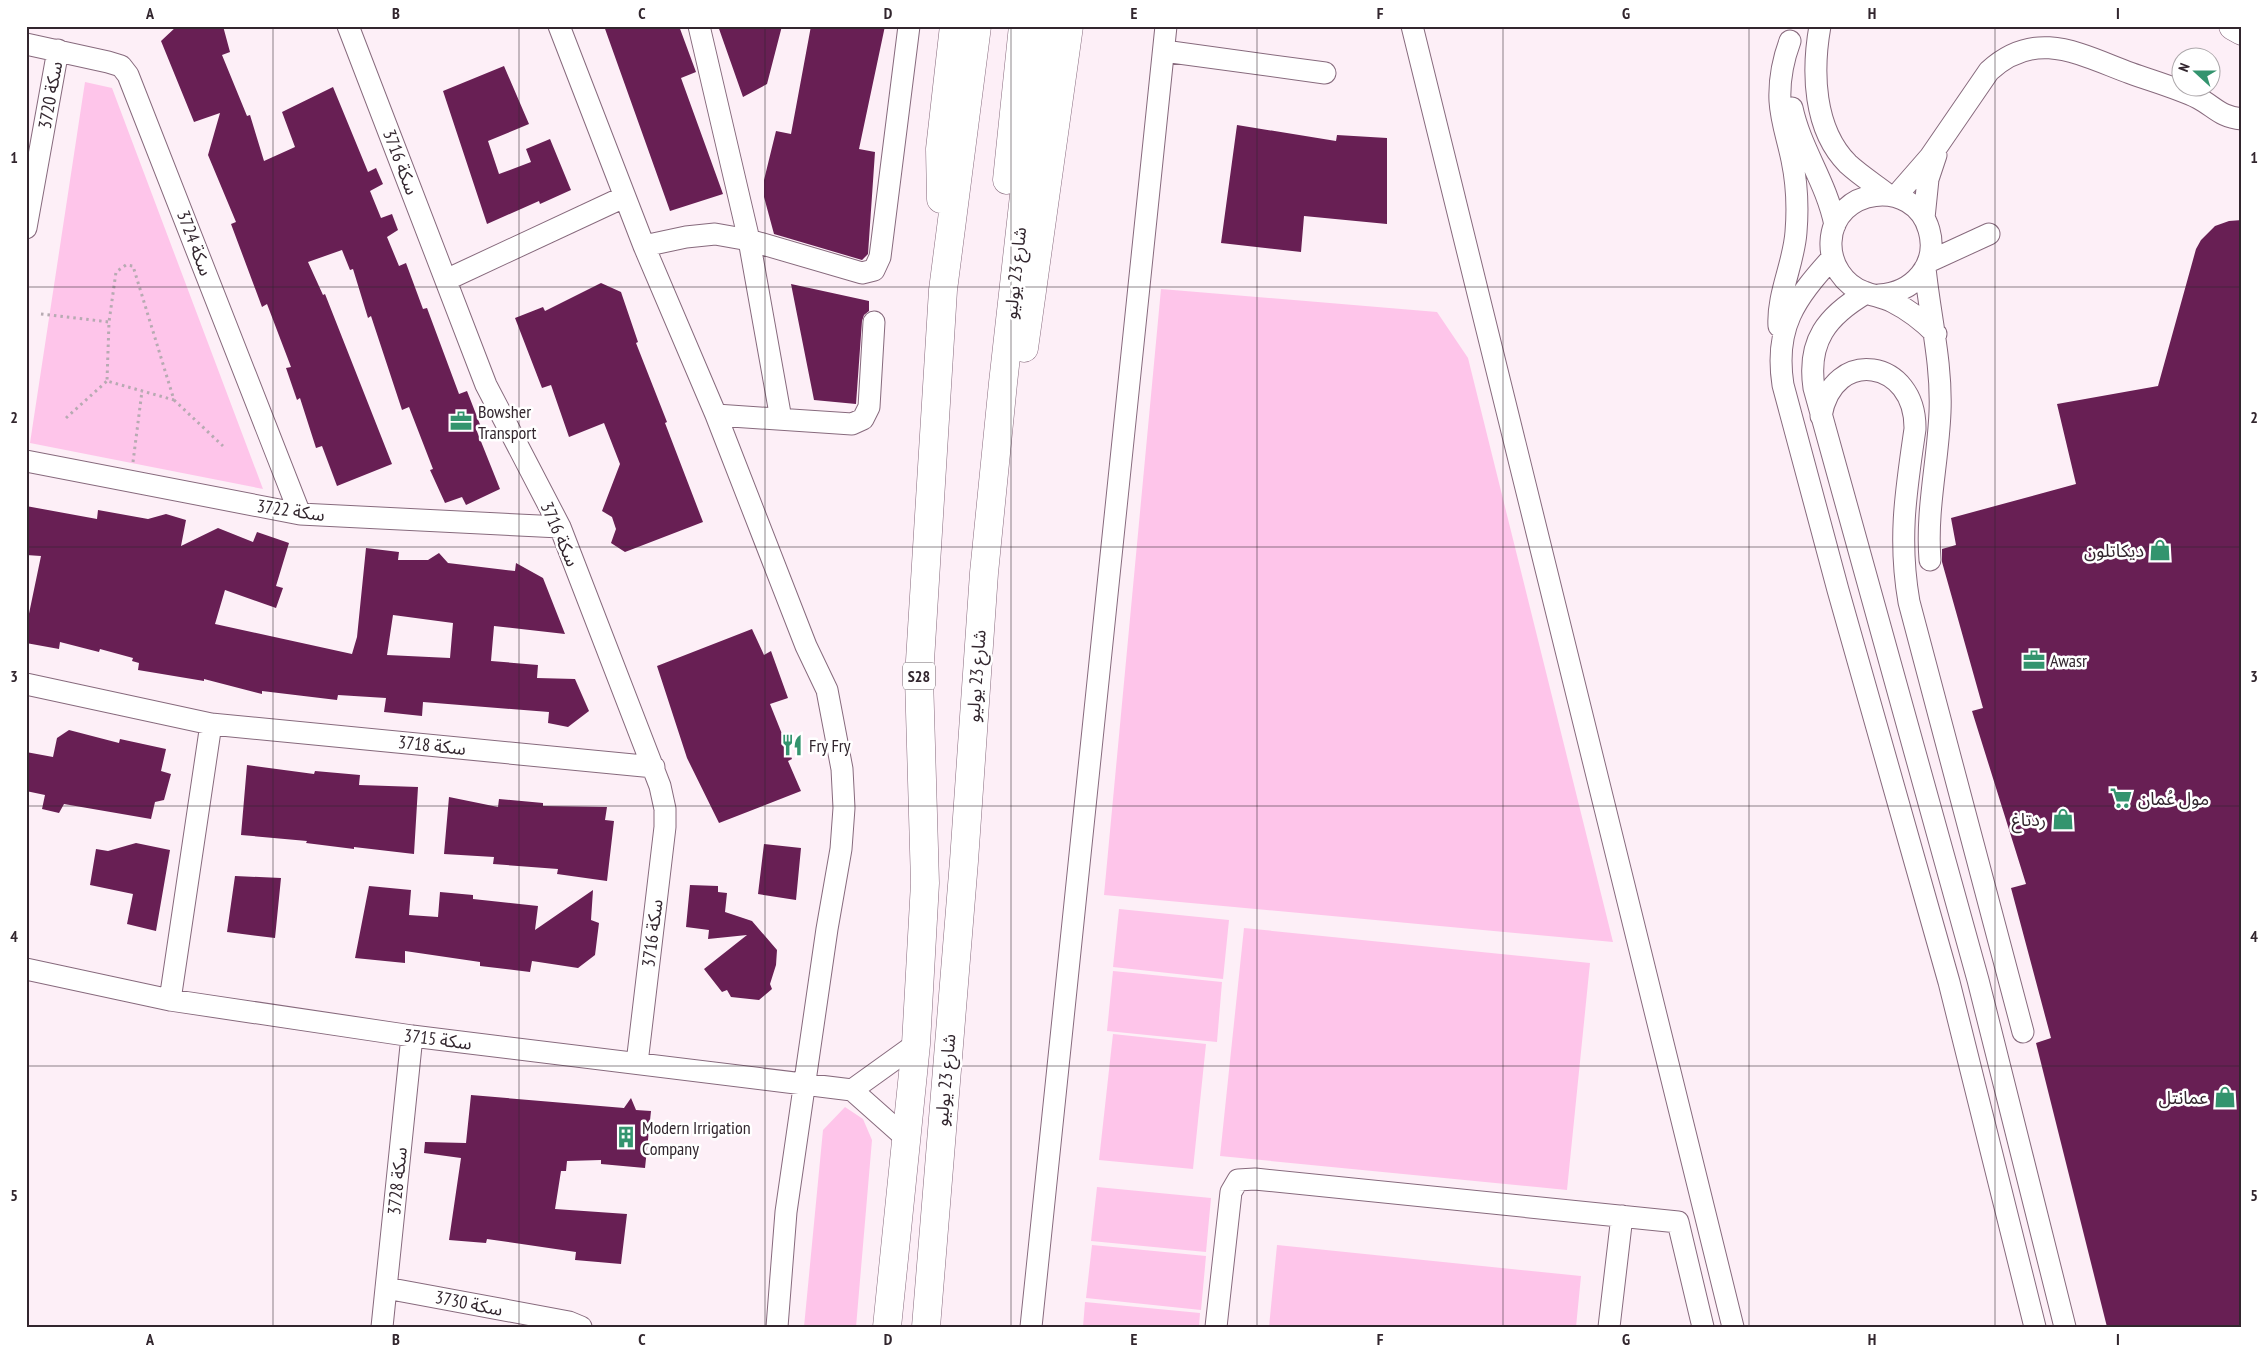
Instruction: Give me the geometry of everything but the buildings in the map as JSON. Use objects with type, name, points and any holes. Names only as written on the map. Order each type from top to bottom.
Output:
[{"type":"main road","points":[[943,290],[940,149],[954,26]]},
{"type":"main road","name":"شارع 23 يوليو","points":[[887,1327],[916,1044],[925,883],[919,677],[943,290],[977,26]]},
{"type":"main road","points":[[984,573],[995,321],[1011,128],[1023,26]]},
{"type":"main road","name":"شارع 23 يوليو","points":[[926,1327],[964,861],[984,573],[1002,383],[1043,26]]},
{"type":"main road","points":[[984,573],[1028,325],[1069,26]]},
{"type":"main road","points":[[2233,26],[2242,30]]},
{"type":"street","name":"سكة 3716","points":[[348,26],[486,385],[560,527],[654,767],[664,809],[665,827],[637,1063]]},
{"type":"street","points":[[559,26],[624,197],[716,415],[806,646],[827,690],[842,769],[844,808],[841,849],[827,929],[786,1212],[776,1327]]},
{"type":"street","points":[[699,26],[749,240],[781,419]]},
{"type":"street","points":[[644,246],[686,237],[715,234],[749,240],[862,273],[874,270],[880,257],[909,26]]},
{"type":"street","points":[[1031,1327],[1039,1234],[1166,26]]},
{"type":"street","points":[[1412,26],[1733,1327]]},
{"type":"street","points":[[1820,26],[1816,60],[1817,92],[1826,132],[1848,163],[1891,195],[1916,208],[1924,218],[1931,239],[1927,265],[1936,334],[1940,412],[1928,523],[1930,560]]},
{"type":"street","points":[[1791,34],[1788,78],[1794,114],[1826,191],[1834,225]]},
{"type":"street","points":[[1791,34],[1784,60],[1780,100],[1796,184],[1797,209],[1793,256],[1780,310],[1781,369],[1787,400],[1949,982],[2035,1327]]},
{"type":"street","name":"سكة 3724","points":[[26,44],[121,66],[134,85],[300,514]]},
{"type":"street","points":[[1936,334],[1910,311],[1844,280],[1832,258],[1830,242],[1834,225],[1850,204],[1862,198],[1891,195],[1940,143],[1989,71],[2010,55],[2034,48],[2060,48],[2199,99],[2217,112],[2242,119]]},
{"type":"street","name":"سكة 3720","points":[[26,228],[58,50]]},
{"type":"street","points":[[1164,50],[1324,72]]},
{"type":"street","points":[[1924,218],[1928,180],[1940,143]]},
{"type":"street","points":[[446,280],[624,197]]},
{"type":"street","points":[[1989,234],[1927,265],[1919,278],[1901,291],[1872,294],[1833,316],[1817,344],[1812,362],[1812,376],[1821,416],[1978,980],[2065,1327]]},
{"type":"street","points":[[1781,339],[1790,314],[1808,287],[1832,258]]},
{"type":"street","points":[[716,415],[852,424],[862,419],[869,407],[874,322]]},
{"type":"street","points":[[1821,416],[1823,402],[1830,390],[1840,379],[1852,372],[1880,371],[1893,378],[1904,388],[1912,400],[1915,414],[1915,429],[1902,526],[1905,577],[1909,602],[2023,1032]]},
{"type":"street","name":"سكة 3722","points":[[26,462],[300,514],[560,527]]},
{"type":"street","name":"سكة 3718","points":[[26,684],[211,724],[654,767]]},
{"type":"street","points":[[170,1000],[211,724]]},
{"type":"street","name":"سكة 3715","points":[[26,969],[170,1000],[412,1036],[852,1090]]},
{"type":"street","name":"سكة 3728","points":[[382,1327],[412,1036]]},
{"type":"street","points":[[906,1138],[852,1090],[916,1044]]},
{"type":"street","points":[[1216,1327],[1231,1192],[1238,1180],[1256,1179],[1678,1222],[1703,1327]]},
{"type":"street","points":[[1609,1327],[1622,1216]]},
{"type":"street","name":"سكة 3730","points":[[386,1288],[569,1322],[581,1327]]},
{"type":"path","points":[[66,418],[107,382],[109,322],[116,272],[126,265],[133,266],[174,400]]},
{"type":"path","points":[[41,314],[109,322]]},
{"type":"path","points":[[107,382],[174,400],[222,446]]},
{"type":"path","points":[[132,469],[142,391]]},
{"type":"shaded area","points":[[85,82],[112,88],[263,489],[30,443]]},
{"type":"shaded area","points":[[1161,289],[1437,312],[1468,358],[1613,942],[1104,895]]},
{"type":"shaded area","points":[[1119,909],[1229,920],[1223,979],[1113,967]]},
{"type":"shaded area","points":[[1244,928],[1590,963],[1567,1190],[1220,1156]]},
{"type":"shaded area","points":[[1113,971],[1222,982],[1217,1042],[1107,1031]]},
{"type":"shaded area","points":[[1113,1034],[1206,1044],[1193,1169],[1099,1160]]},
{"type":"shaded area","points":[[845,1107],[863,1119],[872,1140],[856,1327],[804,1327],[823,1130]]},
{"type":"shaded area","points":[[1097,1187],[1211,1198],[1206,1252],[1091,1241]]},
{"type":"shaded area","points":[[1092,1245],[1206,1256],[1201,1310],[1086,1298]]},
{"type":"shaded area","points":[[1277,1245],[1581,1276],[1576,1327],[1269,1327]]},
{"type":"shaded area","points":[[1085,1302],[1200,1313],[1199,1327],[1083,1327]]},
{"type":"place","name":"Bowsher Transport","points":[[461,421]]},
{"type":"place","name":"ديكاتلون","points":[[2160,550]]},
{"type":"place","name":"Awasr","points":[[2034,660]]},
{"type":"place","name":"Fry Fry","points":[[792,745]]},
{"type":"place","name":"مول عُمان","points":[[2121,798]]},
{"type":"place","name":"ردتاغ","points":[[2063,819]]},
{"type":"place","name":"عمانتل","points":[[2225,1097]]},
{"type":"place","name":"Modern Irrigation Company","points":[[626,1137]]}]
